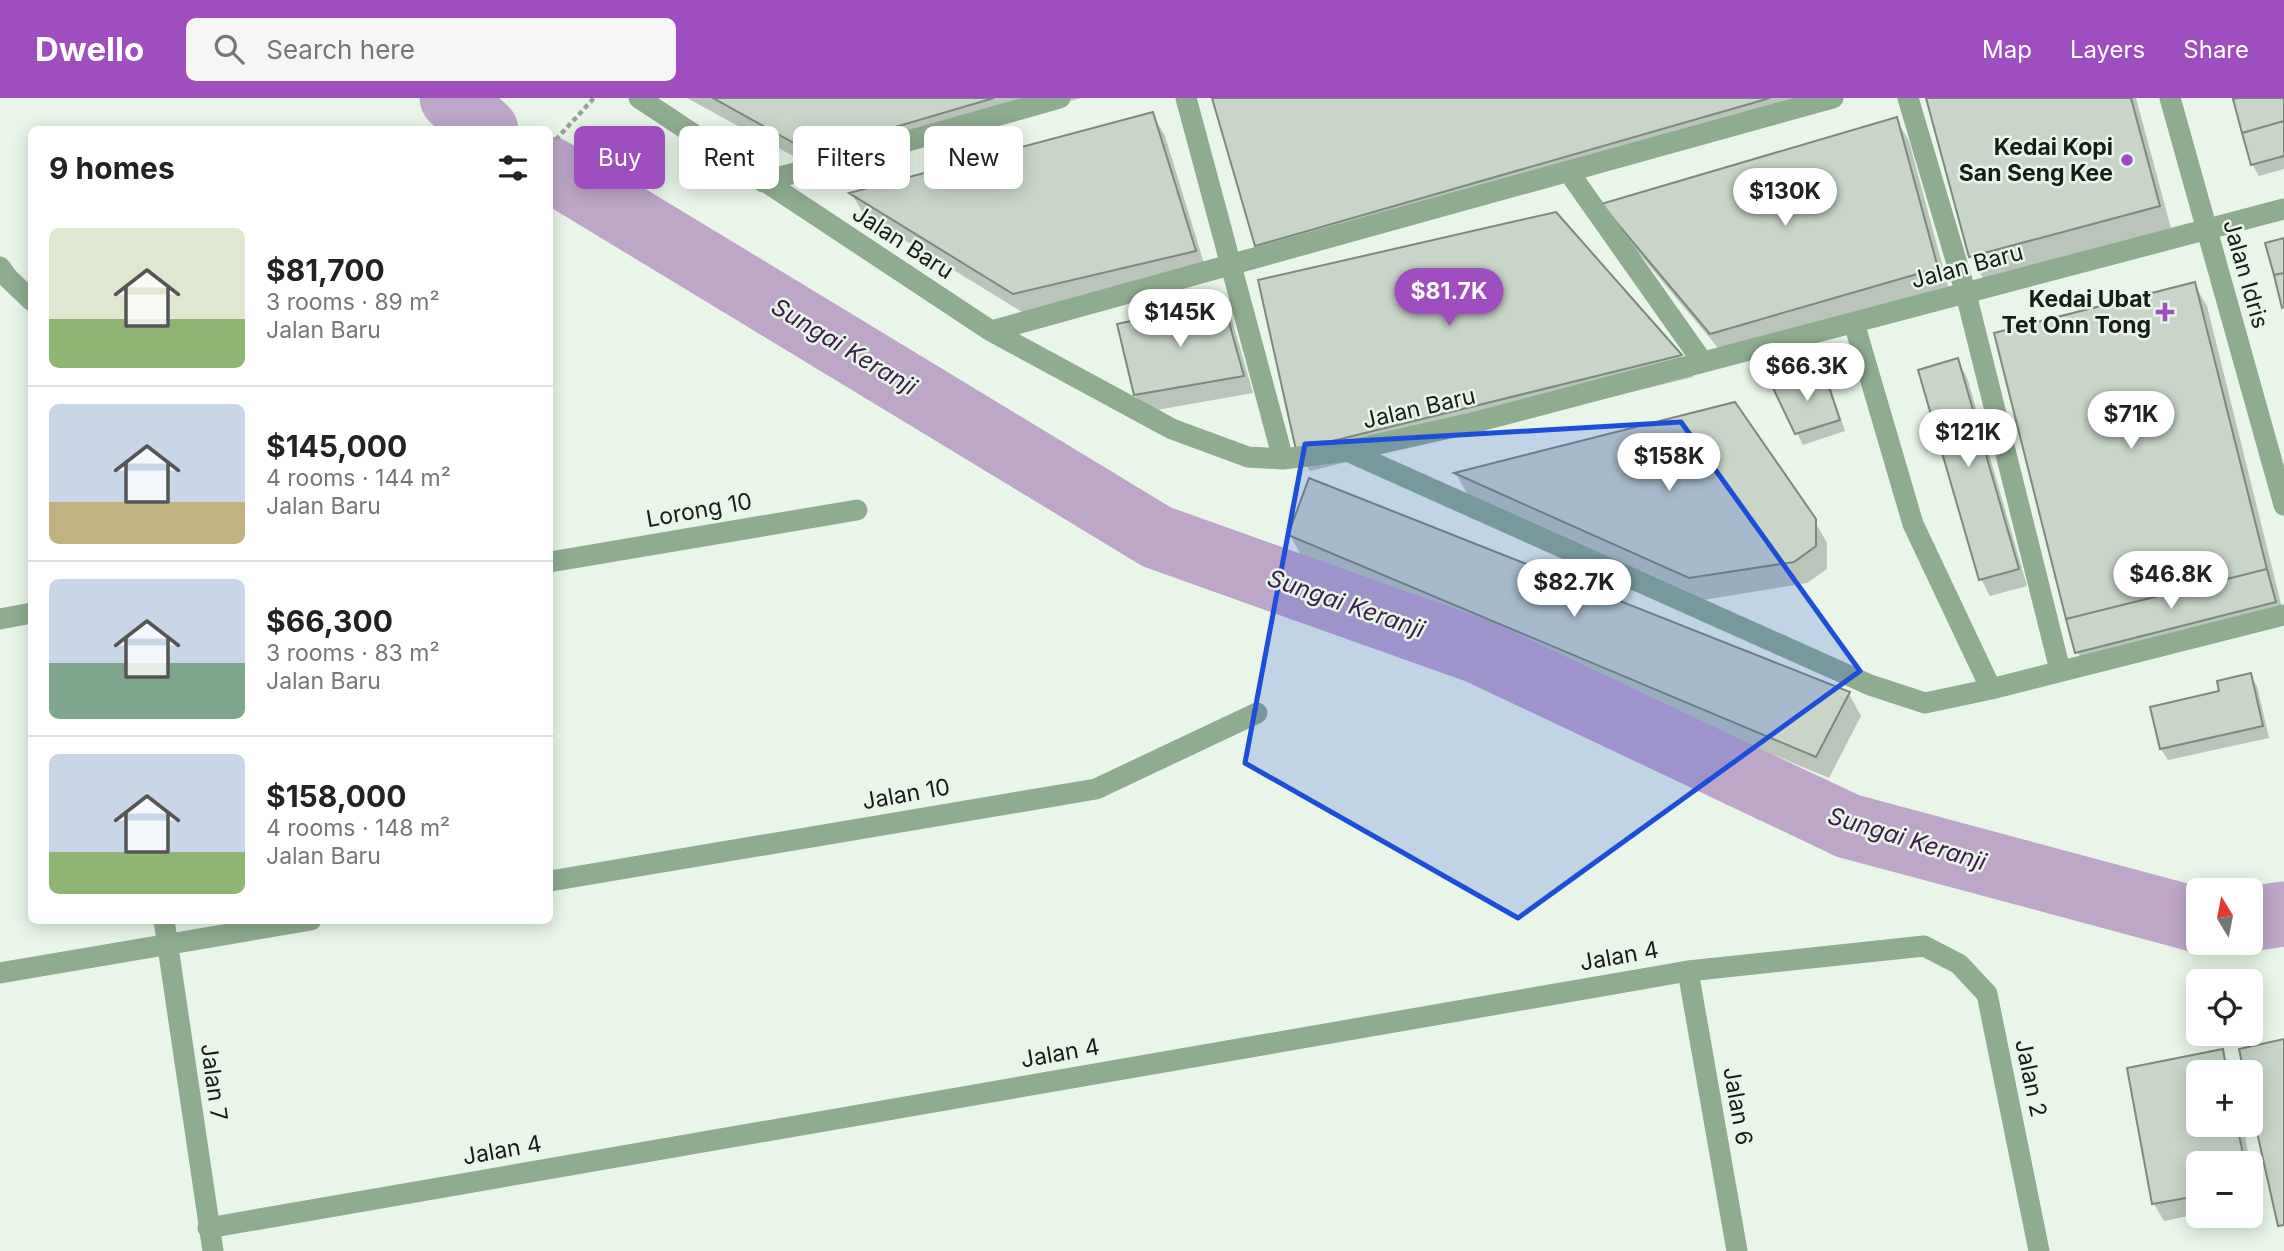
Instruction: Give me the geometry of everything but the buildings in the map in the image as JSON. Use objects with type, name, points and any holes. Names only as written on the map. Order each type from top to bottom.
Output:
[{"type":"street","name":"Jalan Baru","points":[[639,98],[680,126]]},
{"type":"street","points":[[779,177],[1060,98]]},
{"type":"street","points":[[1186,98],[1283,459]]},
{"type":"street","points":[[991,331],[1833,98]]},
{"type":"street","points":[[1909,98],[1966,294],[2060,670]]},
{"type":"street","name":"Jalan Idris","points":[[2170,98],[2284,505]]},
{"type":"street","points":[[1568,171],[1702,361]]},
{"type":"street","name":"Jalan Baru","points":[[774,189],[991,331],[1172,429],[1248,457],[1283,459],[1347,451],[1472,423],[2284,209]]},
{"type":"street","points":[[2,274],[28,297]]},
{"type":"street","points":[[1854,323],[1913,524],[1991,689]]},
{"type":"street","points":[[1347,451],[1870,685],[1925,703],[1991,689],[2284,615]]},
{"type":"street","name":"Lorong 10","points":[[553,561],[857,510]]},
{"type":"street","points":[[0,619],[28,614]]},
{"type":"street","name":"Jalan 10","points":[[553,880],[1096,789],[1257,713]]},
{"type":"street","name":"Jalan 7","points":[[164,924],[213,1251]]},
{"type":"street","points":[[0,972],[288,924]]},
{"type":"street","name":"Jalan 4","points":[[208,1228],[1688,971],[1924,946]]},
{"type":"street","name":"Jalan 2","points":[[1924,946],[1959,964],[1987,995],[2039,1251]]},
{"type":"street","name":"Jalan 6","points":[[1688,971],[1737,1251]]},
{"type":"path","points":[[553,143],[594,98]]},
{"type":"highlighted area","points":[[1681,422],[1860,671],[1518,918],[1245,763],[1305,444]]},
{"type":"waterway","name":"Sungai Keranji","points":[[452,98],[482,126]]},
{"type":"waterway","name":"Sungai Keranji","points":[[553,171],[1157,537],[1480,652],[1848,826],[2186,917]]},
{"type":"waterway","name":"Sungai Keranji","points":[[2263,917],[2284,914]]},
{"type":"place","name":"Kedai Kopi San Seng Kee","points":[[2127,160]]},
{"type":"place","name":"Kedai Ubat Tet Onn Tong","points":[[2165,312]]}]
